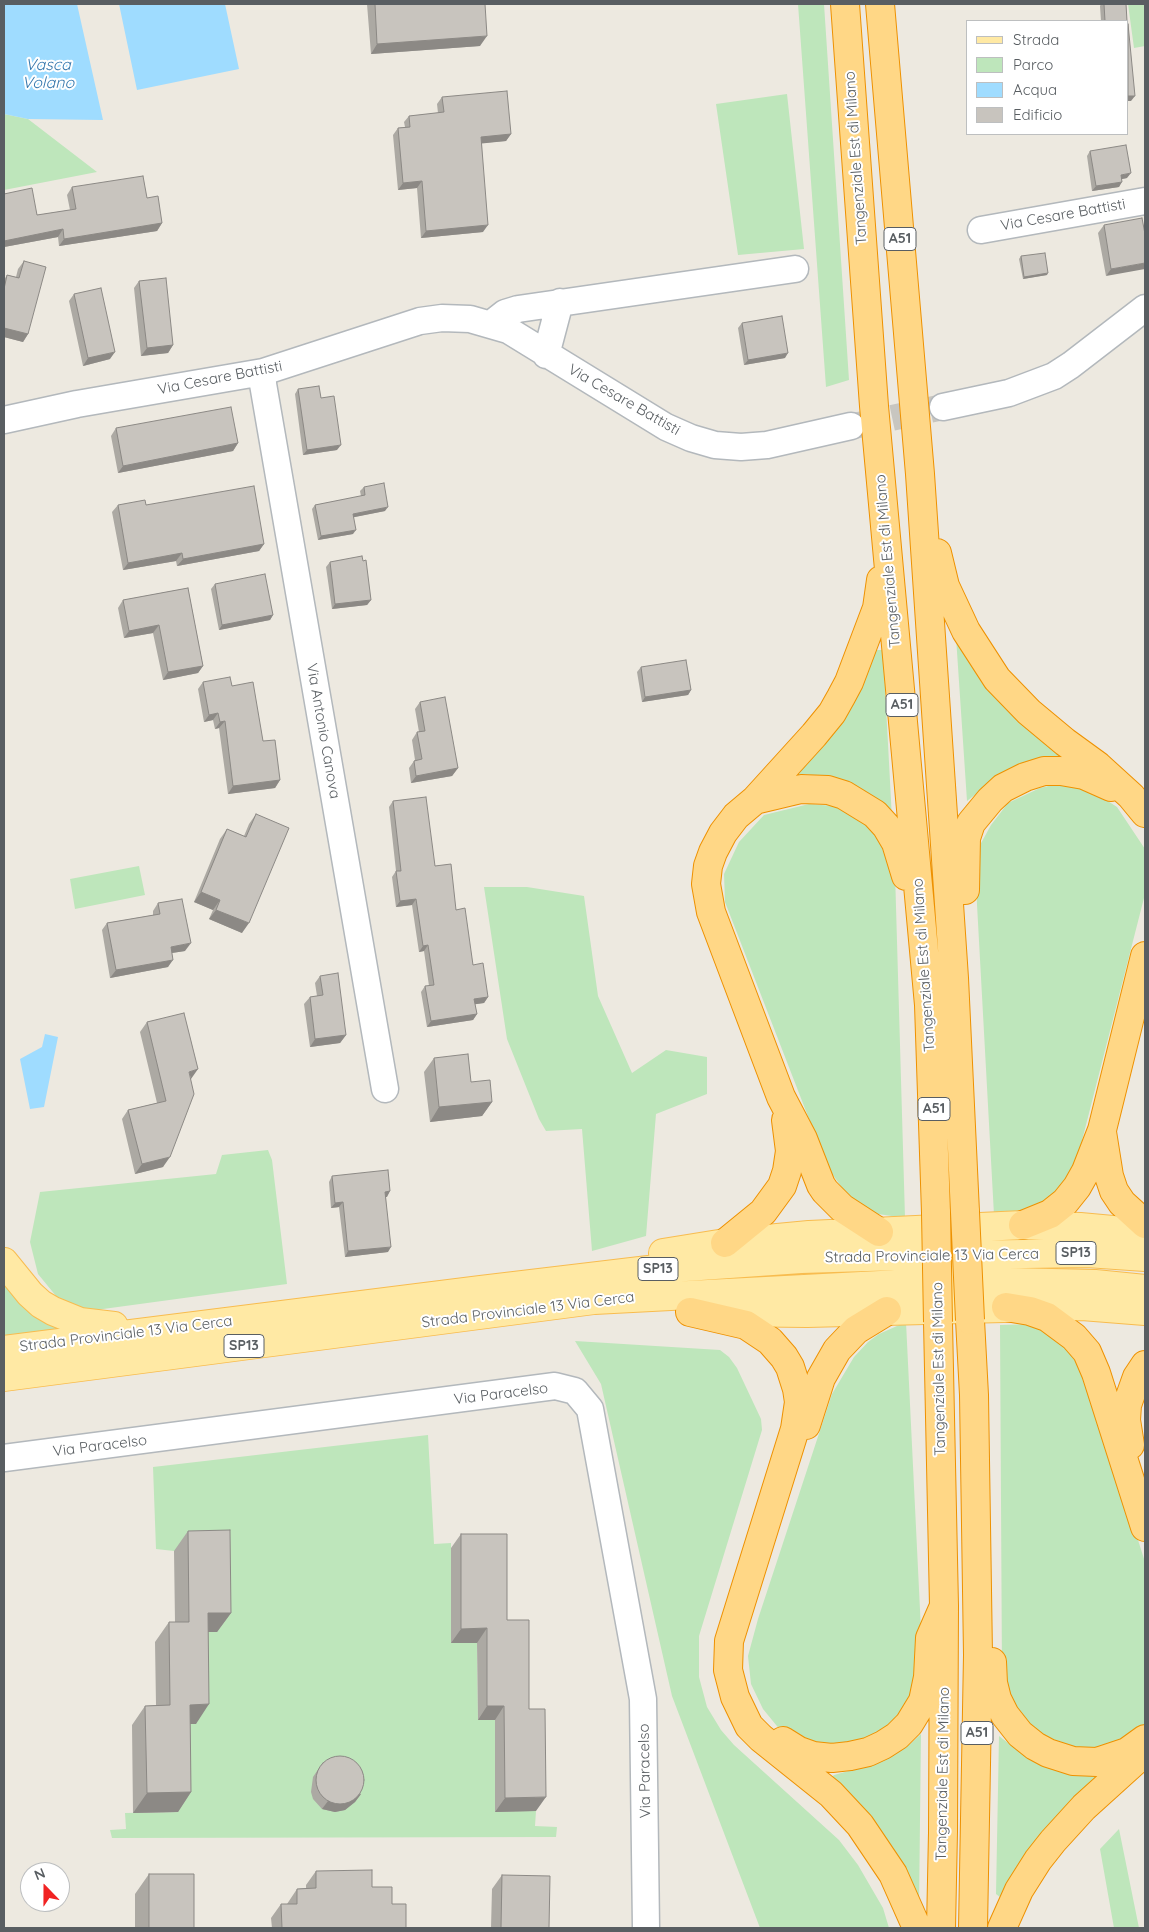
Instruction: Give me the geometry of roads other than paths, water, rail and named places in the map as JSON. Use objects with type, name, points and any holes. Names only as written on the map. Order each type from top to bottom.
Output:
[{"type":"highway","name":"Tangenziale Est di Milano","points":[[845,4],[874,406],[929,1005],[936,1213],[944,1606],[941,1928]]},
{"type":"highway","name":"Tangenziale Est di Milano","points":[[880,4],[920,474],[954,978],[974,1394],[978,1655],[972,1928]]},
{"type":"highway","points":[[874,406],[882,571],[877,608],[849,682],[832,713],[754,800],[736,816],[718,842],[708,866],[706,884],[711,912],[781,1097],[804,1139],[825,1191],[842,1208],[879,1232]]},
{"type":"highway","points":[[920,474],[945,586],[966,631],[985,662],[997,680],[1029,712],[1098,766],[1138,804]]},
{"type":"highway","points":[[954,978],[966,946],[964,871],[966,838],[971,823],[990,800],[1003,788],[1025,777],[1061,770],[1084,775],[1138,804]]},
{"type":"highway","points":[[754,800],[801,789],[828,790],[844,795],[861,804],[875,814],[886,826],[896,843],[908,884],[914,934],[929,1005]]},
{"type":"highway","points":[[1022,1225],[1050,1214],[1073,1193],[1086,1171],[1102,1130],[1145,956]]},
{"type":"highway","points":[[725,1243],[763,1212],[778,1192],[785,1177],[790,1157],[790,1142],[781,1097]]},
{"type":"highway","points":[[1102,1130],[1109,1176],[1114,1191],[1122,1203],[1145,1224]]},
{"type":"highway","points":[[1006,1307],[1030,1311],[1047,1317],[1074,1337],[1087,1352],[1096,1373],[1145,1527]]},
{"type":"highway","points":[[887,1311],[848,1337],[831,1359],[815,1395],[740,1643],[739,1668],[751,1707],[759,1720],[784,1742],[799,1751],[813,1756],[832,1758],[850,1756],[868,1752],[883,1745],[897,1736],[909,1724],[923,1701],[928,1677],[930,1638],[944,1606]]},
{"type":"highway","points":[[690,1312],[746,1325],[770,1340],[790,1367],[797,1389],[798,1402],[795,1429],[730,1641],[728,1670],[735,1697],[749,1726],[761,1738],[831,1794],[860,1825],[893,1874],[917,1928]]},
{"type":"highway","points":[[1145,1365],[1133,1386],[1126,1420],[1129,1440],[1145,1491]]},
{"type":"highway","points":[[976,1537],[991,1572],[993,1683],[1000,1707],[1012,1726],[1024,1738],[1044,1751],[1059,1758],[1079,1762],[1097,1762],[1114,1758],[1127,1752],[1145,1739]]},
{"type":"highway","points":[[1002,1928],[1019,1890],[1053,1841],[1084,1807],[1145,1752]]},
{"type":"main road","points":[[516,1286],[644,1256],[725,1243],[809,1235],[1022,1225],[1080,1227],[1145,1233]]},
{"type":"main road","name":"Strada Provinciale 13 Via Cerca","points":[[4,1350],[657,1269],[801,1259],[1078,1253],[1145,1257]]},
{"type":"main road","points":[[4,1262],[30,1294],[41,1304],[53,1311],[80,1322],[158,1331]]},
{"type":"main road","name":"Strada Provinciale 13 Via Cerca","points":[[10,1377],[594,1300],[900,1284],[1104,1284],[1145,1289]]},
{"type":"main road","points":[[464,1317],[597,1312],[753,1314],[1082,1306],[1145,1311]]},
{"type":"street","name":"Via Cesare Battisti","points":[[981,230],[1145,200]]},
{"type":"street","points":[[491,324],[505,313],[518,308],[794,269]]},
{"type":"street","points":[[546,355],[560,302]]},
{"type":"street","points":[[943,407],[1009,393],[1054,376],[1145,308]]},
{"type":"street","name":"Via Cesare Battisti","points":[[4,420],[77,404],[263,372],[420,321],[442,318],[470,319],[508,330],[666,427],[691,438],[715,445],[741,447],[767,445],[851,426]]},
{"type":"street","name":"Via Antonio Canova","points":[[263,372],[263,384],[385,1089]]},
{"type":"street","name":"Via Paracelso","points":[[4,1458],[555,1386],[575,1391],[590,1409],[643,1699],[646,1928]]},
{"type":"water","name":"Vasca Volano","points":[[4,4],[77,4],[103,120],[28,119],[4,114]]},
{"type":"water","points":[[119,4],[225,4],[239,69],[137,90]]},
{"type":"water","points":[[45,1034],[58,1037],[44,1107],[30,1109],[20,1059],[42,1047]]},
{"type":"tunnel","points":[[854,426],[943,407]]}]
